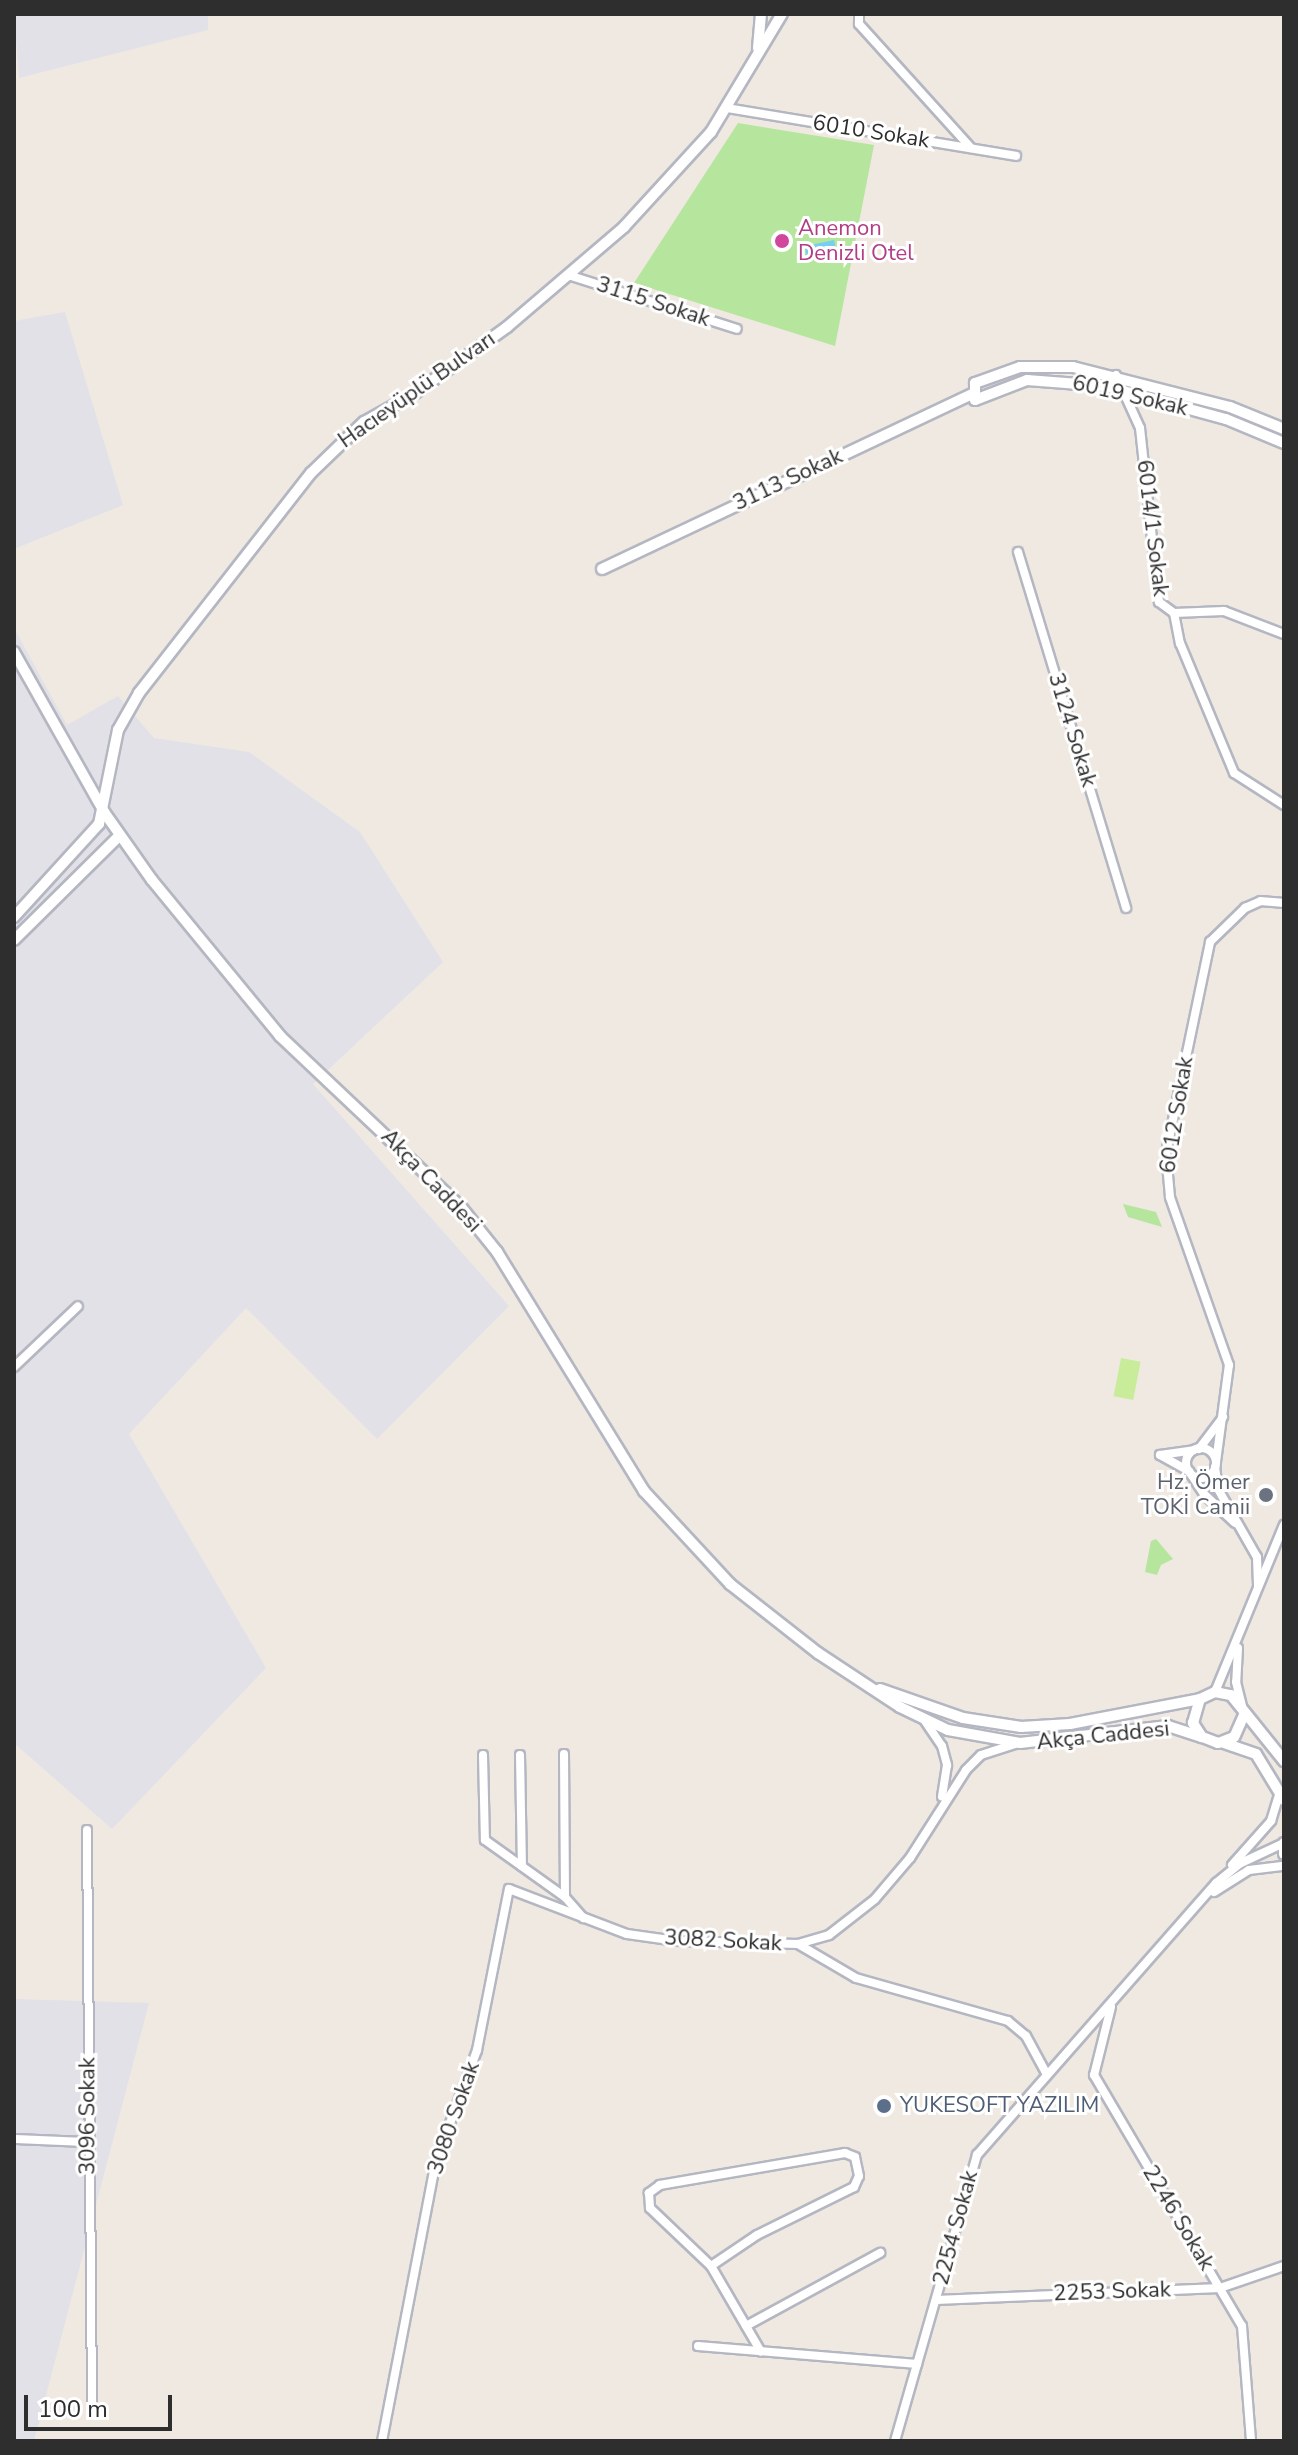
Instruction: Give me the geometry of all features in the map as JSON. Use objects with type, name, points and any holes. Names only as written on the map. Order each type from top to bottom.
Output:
[{"type":"street","points":[[758,50],[761,14]]},
{"type":"street","name":"Hacıeyüplü Bulvarı","points":[[14,917],[84,845],[104,812],[111,754],[139,693],[311,473],[364,422],[449,369],[568,275],[670,181],[727,108],[758,50],[782,14]]},
{"type":"street","points":[[859,14],[859,24],[972,149]]},
{"type":"street","name":"6010 Sokak","points":[[727,108],[1016,156]]},
{"type":"street","name":"3115 Sokak","points":[[568,275],[737,329]]},
{"type":"street","name":"6019 Sokak","points":[[975,392],[1020,367],[1116,374],[1284,429]]},
{"type":"street","name":"6014/1 Sokak","points":[[1116,374],[1140,428],[1159,602],[1174,613],[1224,611],[1284,634]]},
{"type":"street","name":"6019 Sokak","points":[[975,392],[1027,380],[1075,380],[1124,390],[1226,419],[1284,443]]},
{"type":"street","name":"3113 Sokak","points":[[602,569],[975,392]]},
{"type":"street","name":"3124 Sokak","points":[[1018,552],[1126,908]]},
{"type":"street","points":[[1174,613],[1180,643],[1234,773],[1284,805]]},
{"type":"street","name":"Akça Caddesi","points":[[14,652],[119,836],[280,1036],[422,1167],[497,1252],[621,1456],[673,1527],[756,1606],[924,1720],[975,1737],[1020,1743],[1168,1726],[1256,1754],[1280,1788],[1284,1800]]},
{"type":"street","points":[[14,940],[119,836]]},
{"type":"street","name":"6012 Sokak","points":[[1256,1598],[1257,1557],[1218,1489],[1216,1464],[1229,1365],[1170,1197],[1166,1153],[1210,942],[1245,908],[1261,901],[1284,903]]},
{"type":"street","points":[[14,1367],[78,1306]]},
{"type":"street","name":"6012 Sokak","points":[[1223,1416],[1187,1462],[1189,1471],[1204,1494],[1235,1523]]},
{"type":"street","points":[[1196,1450],[1212,1453],[1216,1464],[1201,1478],[1160,1455],[1196,1450]]},
{"type":"street","points":[[1284,1525],[1215,1692],[1231,1695],[1284,1761]]},
{"type":"street","points":[[1218,1743],[1234,1737],[1243,1711],[1236,1682],[1238,1642]]},
{"type":"street","name":"Akça Caddesi","points":[[870,1686],[963,1718],[1021,1727],[1093,1720],[1200,1699],[1215,1692]]},
{"type":"street","name":"Akça Caddesi","points":[[1200,1699],[1193,1723],[1202,1737]]},
{"type":"street","points":[[924,1720],[942,1746],[947,1765],[939,1809]]},
{"type":"street","points":[[798,1944],[829,1935],[875,1899],[910,1858],[939,1809],[981,1755],[1020,1743]]},
{"type":"street","points":[[564,1754],[565,1897]]},
{"type":"street","points":[[483,1755],[485,1840],[565,1897],[584,1918]]},
{"type":"street","points":[[520,1755],[522,1866]]},
{"type":"street","name":"2254 Sokak","points":[[895,2441],[977,2155],[1274,1817],[1280,1788]]},
{"type":"street","name":"3096 Sokak","points":[[87,1830],[87,2142],[92,2402]]},
{"type":"street","points":[[1284,1843],[1284,1854]]},
{"type":"street","name":"2254 Sokak","points":[[1216,1883],[1241,1863],[1284,1843]]},
{"type":"street","name":"2254 Sokak","points":[[1201,1902],[1249,1870],[1284,1866]]},
{"type":"street","name":"3082 Sokak","points":[[509,1889],[627,1934],[677,1941],[798,1944],[856,1978],[1008,2021],[1026,2036],[1046,2073]]},
{"type":"street","name":"3080 Sokak","points":[[382,2441],[436,2161],[477,2050],[509,1889]]},
{"type":"street","name":"2246 Sokak","points":[[1112,2002],[1094,2075],[1242,2326],[1251,2441]]},
{"type":"street","points":[[14,2139],[87,2142]]},
{"type":"street","points":[[711,2266],[757,2235],[854,2187],[859,2176],[855,2157],[845,2153],[654,2188],[648,2196],[650,2208],[711,2266],[761,2352]]},
{"type":"street","points":[[746,2326],[880,2253]]},
{"type":"street","name":"2253 Sokak","points":[[936,2300],[1220,2288],[1284,2266]]},
{"type":"street","points":[[698,2346],[917,2364]]},
{"type":"shaded area","points":[[14,14],[208,14],[208,30],[19,78]]},
{"type":"shaded area","points":[[65,312],[123,505],[14,549],[14,321]]},
{"type":"shaded area","points":[[14,628],[67,725],[118,696],[154,738],[249,752],[360,832],[443,962],[313,1084],[509,1306],[377,1439],[246,1308],[129,1434],[266,1668],[112,1829],[14,1743]]},
{"type":"shaded area","points":[[14,1999],[149,2003],[34,2441],[14,2441]]},
{"type":"green space","points":[[738,123],[874,145],[835,346],[634,283]]},
{"type":"green space","points":[[1123,1204],[1156,1212],[1162,1227],[1128,1217]]},
{"type":"green space","points":[[1121,1358],[1141,1362],[1133,1400],[1114,1396]]},
{"type":"green space","points":[[1156,1539],[1173,1559],[1161,1565],[1157,1575],[1145,1572],[1151,1541]]},
{"type":"water","points":[[834,240],[837,254],[808,260],[805,246]]},
{"type":"place","name":"Anemon Denizli Otel","points":[[782,241]]},
{"type":"place","name":"Hz. Ömer TOKİ Camii","points":[[1266,1495]]},
{"type":"place","name":"YUKESOFT YAZILIM","points":[[884,2106]]}]
